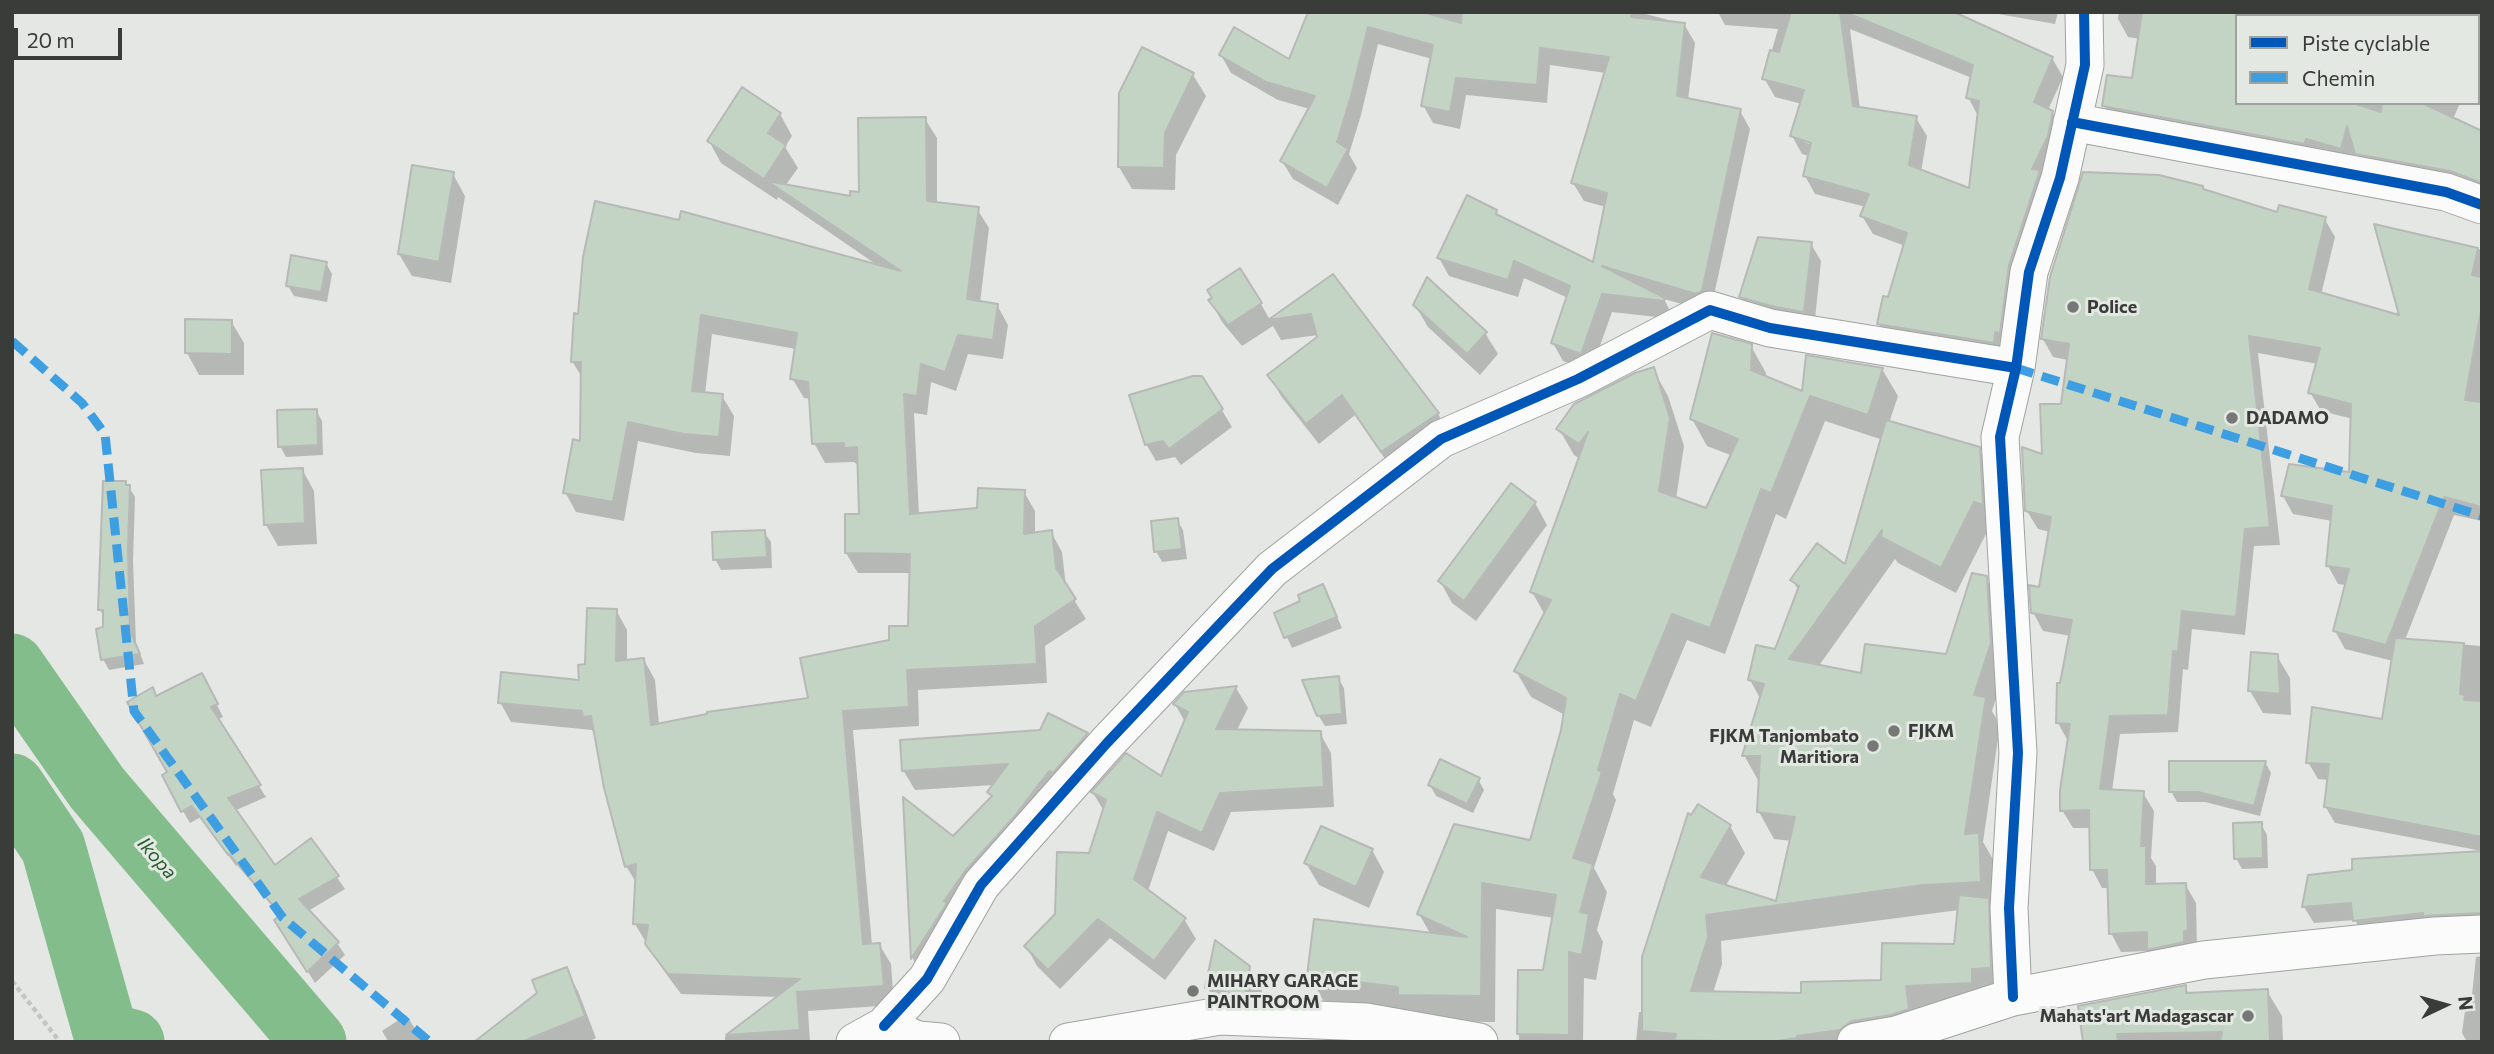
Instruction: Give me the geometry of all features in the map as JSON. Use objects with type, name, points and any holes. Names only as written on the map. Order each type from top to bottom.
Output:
[{"type":"street","points":[[2013,997],[2009,908],[2018,753],[2000,437],[2016,368],[2029,272],[2060,178],[2085,65],[2084,12]]},
{"type":"street","points":[[2072,122],[2446,192],[2482,205]]},
{"type":"street","points":[[870,1034],[927,979],[981,885],[1107,743],[1272,569],[1441,439],[1578,379],[1710,310],[1770,328],[2016,368]]},
{"type":"street","points":[[1856,1042],[1896,1035],[2013,997],[2204,960],[2435,936],[2482,934]]},
{"type":"street","points":[[1068,1042],[1220,1016],[1366,1022],[1479,1042]]},
{"type":"street","points":[[870,1034],[941,1042]]},
{"type":"path","points":[[12,981],[60,1042]]},
{"type":"building","points":[[1308,12],[1423,12],[1461,23],[1462,12],[1632,12],[1631,17],[1685,23],[1677,96],[1741,109],[1702,291],[1696,294],[1602,266],[1665,298],[1664,301],[1602,294],[1581,354],[1551,343],[1570,286],[1514,261],[1508,280],[1437,258],[1467,195],[1497,210],[1496,214],[1593,262],[1607,193],[1571,183],[1609,57],[1540,48],[1537,85],[1456,78],[1450,112],[1421,106],[1433,45],[1368,27],[1337,142],[1348,149],[1327,188],[1280,161],[1315,96],[1266,82],[1219,55],[1234,27],[1289,59]]},
{"type":"building","points":[[1791,12],[1840,12],[1853,106],[1917,116],[1909,165],[1969,188],[1979,101],[1966,98],[1973,65],[1845,12],[1954,12],[2053,57],[2034,102],[2053,111],[2048,136],[2032,169],[2040,170],[2009,265],[2000,333],[1995,332],[1994,343],[1877,324],[1883,296],[1888,297],[1907,233],[1860,216],[1869,194],[1803,176],[1811,143],[1790,136],[1804,90],[1762,79],[1770,50],[1779,52]]},
{"type":"building","points":[[2142,12],[2237,12],[2235,105],[2359,105],[2381,112],[2382,105],[2426,105],[2482,131],[2482,183],[2450,171],[2355,154],[2347,126],[2341,149],[2306,139],[2304,144],[2102,106],[2107,75],[2132,78]]},
{"type":"building","points":[[1142,47],[1194,73],[1165,133],[1164,168],[1118,167],[1119,93]]},
{"type":"building","points":[[742,87],[781,113],[768,133],[786,145],[764,179],[707,141]]},
{"type":"building","points":[[926,117],[927,201],[979,207],[967,299],[998,304],[993,340],[958,335],[945,372],[921,364],[917,396],[904,394],[910,514],[977,508],[978,488],[1025,490],[1024,534],[1052,530],[1056,568],[1076,599],[1035,626],[1037,664],[907,670],[909,707],[843,711],[863,944],[880,943],[884,986],[797,992],[800,1030],[726,1035],[800,979],[668,974],[645,944],[648,925],[633,924],[636,864],[625,867],[604,788],[591,716],[583,717],[582,711],[498,703],[501,672],[579,680],[578,665],[585,664],[587,608],[617,609],[616,661],[644,658],[651,725],[707,712],[808,698],[800,658],[889,640],[889,626],[908,626],[910,554],[845,553],[845,514],[859,514],[857,447],[844,448],[844,443],[812,444],[808,382],[790,379],[797,333],[701,315],[692,391],[723,394],[719,437],[684,434],[628,422],[613,502],[563,493],[573,439],[580,441],[581,362],[571,362],[574,313],[578,314],[583,257],[595,201],[679,220],[681,211],[901,271],[767,181],[850,196],[850,191],[859,192],[858,118]]},
{"type":"building","points":[[412,165],[454,172],[439,262],[398,254]]},
{"type":"building","points":[[2083,172],[2159,175],[2203,186],[2203,189],[2277,212],[2279,205],[2326,217],[2309,289],[2399,315],[2374,224],[2478,248],[2472,275],[2482,277],[2482,305],[2465,400],[2482,402],[2482,507],[2444,497],[2386,645],[2333,631],[2349,569],[2326,566],[2332,506],[2281,496],[2289,464],[2349,472],[2351,404],[2308,393],[2320,348],[2249,336],[2270,527],[2245,529],[2236,617],[2182,611],[2178,652],[2173,651],[2168,715],[2110,716],[2100,789],[2144,791],[2141,846],[2146,846],[2146,884],[2186,883],[2188,931],[2184,931],[2184,942],[2147,950],[2147,932],[2109,934],[2107,870],[2090,870],[2089,810],[2060,811],[2060,790],[2070,724],[2056,723],[2057,683],[2060,683],[2072,620],[2031,613],[2029,585],[2039,587],[2051,517],[2025,511],[2022,447],[2042,454],[2040,404],[2061,404],[2069,344],[2041,339],[2050,277]]},
{"type":"building","points":[[1758,237],[1812,242],[1804,312],[1739,297]]},
{"type":"building","points":[[291,255],[327,262],[321,292],[286,286]]},
{"type":"building","points":[[1240,268],[1262,303],[1228,325],[1208,300],[1212,298],[1207,290]]},
{"type":"building","points":[[1333,274],[1439,413],[1381,452],[1342,395],[1306,424],[1267,375],[1317,337],[1311,314],[1268,320]]},
{"type":"building","points":[[1427,277],[1487,332],[1467,354],[1413,305]]},
{"type":"building","points":[[185,319],[232,320],[232,354],[185,353]]},
{"type":"building","points":[[1712,333],[1752,344],[1751,370],[1802,391],[1806,355],[1883,368],[1868,415],[1810,396],[1771,493],[1761,489],[1710,628],[1672,614],[1636,701],[1620,694],[1598,770],[1602,772],[1573,858],[1593,864],[1580,912],[1589,914],[1582,955],[1569,952],[1569,1035],[1517,1034],[1518,970],[1543,970],[1556,895],[1482,883],[1481,996],[1398,995],[1398,987],[1307,976],[1314,919],[1467,937],[1417,914],[1454,824],[1530,840],[1561,730],[1566,698],[1514,671],[1551,600],[1530,592],[1588,432],[1579,444],[1556,429],[1574,404],[1635,373],[1654,367],[1670,418],[1659,491],[1706,508],[1738,439],[1690,419]]},
{"type":"building","points":[[1193,376],[1202,376],[1223,409],[1169,449],[1163,441],[1145,445],[1129,395]]},
{"type":"building","points":[[317,409],[318,445],[278,447],[277,410]]},
{"type":"building","points":[[1886,420],[1980,447],[1983,505],[1974,502],[1941,568],[1881,537],[1882,530],[1789,659],[1861,673],[1865,644],[1946,654],[1972,573],[1987,576],[1991,643],[1974,695],[1986,697],[1965,834],[1979,833],[1981,882],[1923,885],[1706,915],[1708,937],[1691,991],[1801,993],[1801,982],[1881,980],[1882,943],[1954,944],[1959,895],[1989,898],[1991,968],[1972,969],[1972,983],[1906,986],[1909,1009],[1891,1015],[1852,1021],[1840,1030],[1797,1038],[1769,1042],[1675,1040],[1676,1034],[1642,1031],[1642,957],[1688,813],[1691,815],[1698,804],[1731,825],[1701,877],[1776,901],[1795,817],[1757,812],[1760,756],[1742,756],[1764,684],[1748,680],[1756,645],[1775,649],[1799,586],[1790,580],[1817,543],[1845,564]]},
{"type":"building","points":[[303,468],[305,523],[264,525],[261,470]]},
{"type":"building","points":[[103,481],[126,481],[126,485],[130,485],[130,631],[140,654],[101,660],[96,629],[103,627],[103,610],[98,610]]},
{"type":"building","points":[[1511,483],[1536,502],[1464,601],[1438,581]]},
{"type":"building","points":[[1178,518],[1182,549],[1154,552],[1151,521]]},
{"type":"building","points":[[765,530],[767,557],[713,560],[712,532]]},
{"type":"building","points":[[1323,584],[1337,617],[1284,638],[1274,613],[1300,601],[1298,595]]},
{"type":"building","points":[[2395,638],[2464,643],[2460,694],[2465,695],[2464,700],[2482,701],[2482,837],[2324,807],[2329,764],[2306,763],[2312,707],[2382,719]]},
{"type":"building","points":[[2251,652],[2278,654],[2280,694],[2248,691]]},
{"type":"building","points":[[202,673],[218,704],[211,707],[261,785],[228,798],[275,865],[311,838],[339,876],[299,899],[339,942],[307,972],[274,920],[281,915],[228,855],[192,806],[181,812],[162,775],[167,772],[127,702],[153,687],[156,696]]},
{"type":"building","points":[[1339,676],[1342,714],[1317,716],[1302,680]]},
{"type":"building","points":[[1237,686],[1216,729],[1321,731],[1324,787],[1220,793],[1202,833],[1157,812],[1134,879],[1186,918],[1154,961],[1098,919],[1048,970],[1024,946],[1055,914],[1057,852],[1089,853],[1106,800],[1091,792],[1126,753],[1161,776],[1188,712],[1173,704],[1184,692]]},
{"type":"building","points":[[1048,713],[1088,733],[1053,773],[1049,771],[1014,817],[965,871],[944,901],[947,903],[911,959],[903,797],[953,836],[992,796],[987,792],[1008,764],[902,771],[900,740],[1040,730]]},
{"type":"building","points":[[1440,759],[1480,778],[1467,804],[1428,785]]},
{"type":"building","points":[[2169,761],[2266,761],[2254,806],[2198,792],[2169,792]]},
{"type":"building","points":[[2262,822],[2263,858],[2234,859],[2233,823]]},
{"type":"building","points":[[1321,826],[1373,849],[1356,887],[1304,863]]},
{"type":"building","points":[[2482,851],[2482,913],[2423,916],[2423,913],[2353,921],[2351,903],[2302,907],[2308,875],[2352,870],[2352,859]]},
{"type":"building","points":[[1215,940],[1250,966],[1245,996],[1205,988]]},
{"type":"building","points":[[567,967],[585,1016],[521,1042],[474,1042],[537,993],[532,980]]},
{"type":"building","points":[[2186,985],[2186,993],[2268,989],[2270,1042],[2220,1042],[2222,1032],[2117,1034],[2118,1042],[2083,1042],[2078,1006]]},
{"type":"waterway","name":"Ikopa","points":[[12,666],[97,788],[314,1042]]},
{"type":"waterway","points":[[12,786],[53,847],[106,1035],[132,1042]]},
{"type":"marked path","points":[[12,341],[82,403],[105,434],[134,711],[283,918],[430,1042]]},
{"type":"marked path","points":[[2016,368],[2482,516]]},
{"type":"cycle path","points":[[2013,997],[2009,908],[2018,753],[2000,437],[2016,368],[2029,272],[2060,178],[2085,65],[2084,12]]},
{"type":"cycle path","points":[[2072,122],[2446,192],[2482,205]]},
{"type":"cycle path","points":[[884,1026],[927,979],[981,885],[1107,743],[1272,569],[1441,439],[1578,379],[1710,310],[1770,328],[2016,368]]},
{"type":"place","name":"Police","points":[[2073,307]]},
{"type":"place","name":"DADAMO","points":[[2232,418]]},
{"type":"place","name":"FJKM","points":[[1894,731]]},
{"type":"place","name":"FJKM Tanjombato Maritiora","points":[[1873,746]]},
{"type":"place","name":"MIHARY GARAGE PAINTROOM","points":[[1193,991]]},
{"type":"place","name":"Mahats'art Madagascar","points":[[2248,1016]]}]
